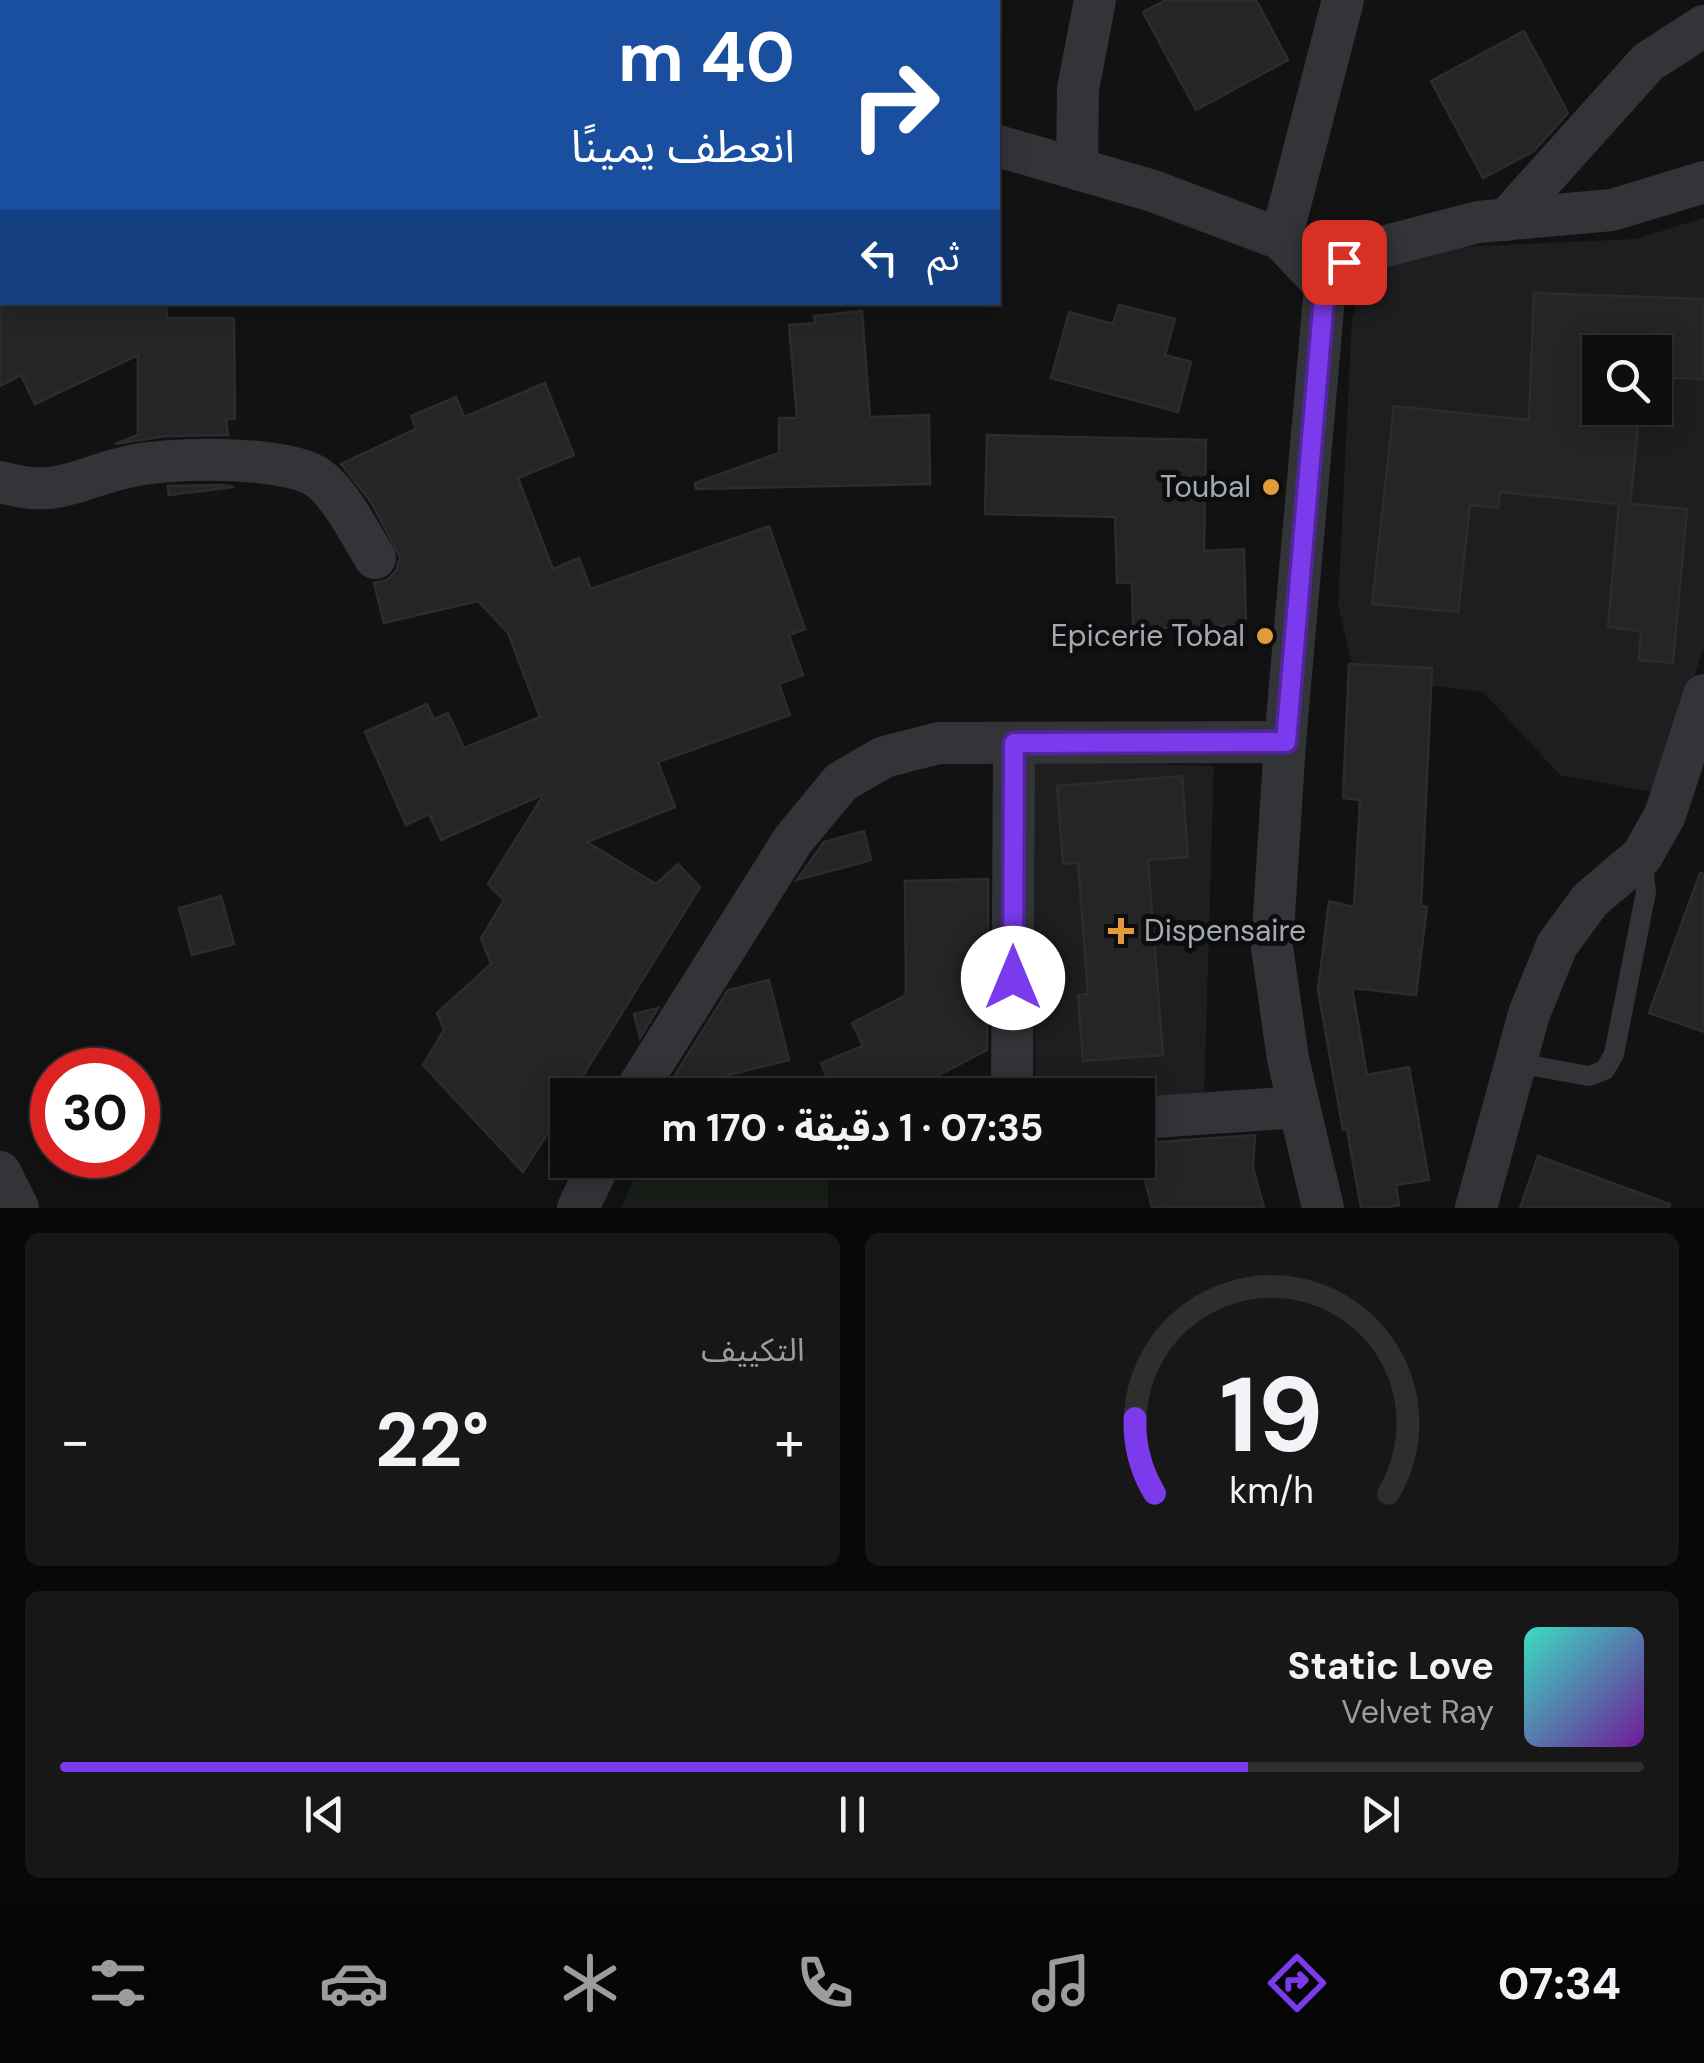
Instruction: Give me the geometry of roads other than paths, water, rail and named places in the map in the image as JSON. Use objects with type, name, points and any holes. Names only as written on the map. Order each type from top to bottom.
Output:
[{"type":"street","points":[[1077,169],[1078,89],[1095,0]]},
{"type":"street","points":[[1281,238],[1343,0]]},
{"type":"street","points":[[1506,220],[1648,62],[1704,26]]},
{"type":"street","points":[[1000,147],[1154,192],[1281,238],[1325,286]]},
{"type":"street","points":[[1322,1208],[1288,1058],[1272,947],[1325,286],[1344,262],[1378,248],[1478,222],[1612,210],[1704,182]]},
{"type":"street","points":[[0,482],[34,491],[73,484],[128,466],[181,460],[277,464],[317,477],[346,510],[375,558]]},
{"type":"street","points":[[1476,1208],[1529,1014],[1557,944],[1590,900],[1642,856],[1666,815],[1704,695]]},
{"type":"street","points":[[644,1078],[793,840],[841,782],[884,758],[939,743],[1286,742]]},
{"type":"street","points":[[1012,1078],[1014,743]]},
{"type":"street","points":[[1155,1117],[1299,1107]]},
{"type":"street","points":[[0,1172],[18,1208]]},
{"type":"street","points":[[578,1208],[592,1178]]},
{"type":"lane","points":[[1517,1063],[1588,1076],[1606,1070],[1614,1054],[1646,892],[1642,856]]},
{"type":"place","name":"Toubal","points":[[1271,487]]},
{"type":"place","name":"Epicerie Tobal","points":[[1265,636]]},
{"type":"place","name":"Dispensaire","points":[[1121,931]]}]
